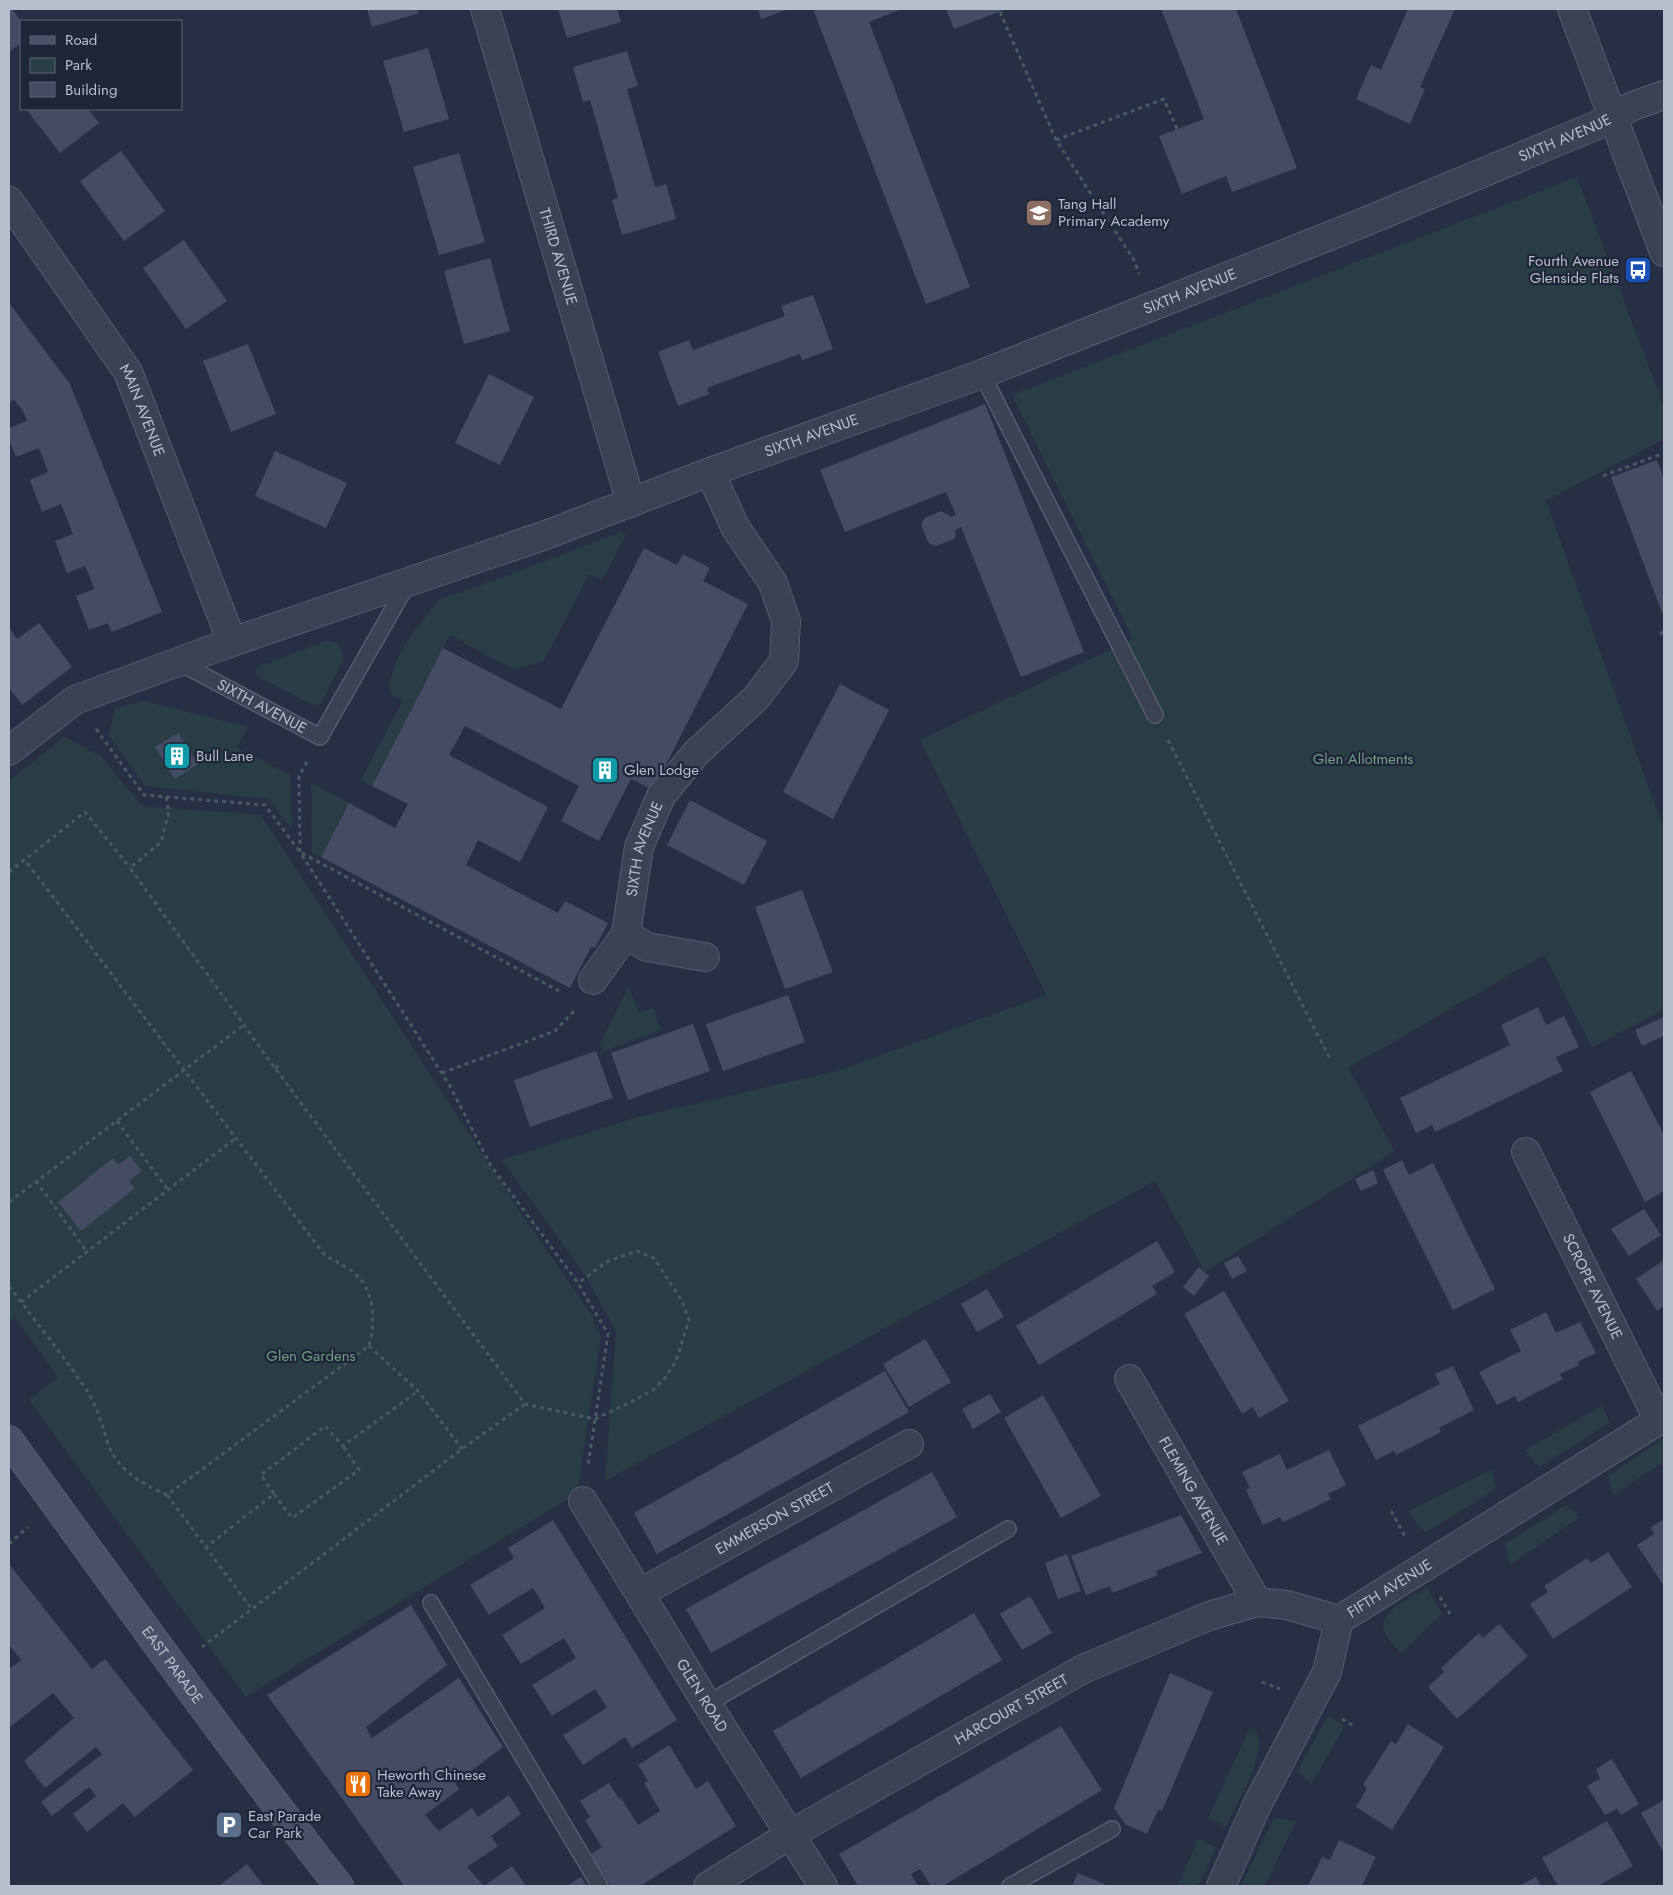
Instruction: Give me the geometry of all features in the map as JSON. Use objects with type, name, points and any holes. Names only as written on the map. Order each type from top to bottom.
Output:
[{"type":"street","name":"THIRD AVENUE","points":[[485,9],[631,503]]},
{"type":"street","points":[[1572,9],[1664,252]]},
{"type":"street","name":"SIXTH AVENUE","points":[[232,642],[631,503],[710,472],[982,374],[1356,225],[1664,94]]},
{"type":"street","name":"MAIN AVENUE","points":[[9,200],[128,372],[232,642]]},
{"type":"street","name":"SIXTH AVENUE","points":[[594,980],[626,934],[639,847],[661,796],[696,753],[756,698],[784,661],[786,621],[772,582],[735,528],[710,472]]},
{"type":"street","points":[[9,751],[75,700],[232,642]]},
{"type":"street","points":[[626,934],[647,947],[705,957]]},
{"type":"street","name":"SCROPE AVENUE","points":[[1526,1152],[1662,1419]]},
{"type":"street","name":"FLEMING AVENUE","points":[[1129,1379],[1257,1602]]},
{"type":"street","name":"FIFTH AVENUE","points":[[1221,1886],[1258,1805],[1327,1672],[1339,1620],[1662,1419]]},
{"type":"street","name":"EAST PARADE","points":[[9,1440],[280,1811],[339,1886]]},
{"type":"street","name":"EMMERSON STREET","points":[[640,1593],[909,1444]]},
{"type":"street","name":"GLEN ROAD","points":[[583,1501],[707,1704],[824,1886]]},
{"type":"street","name":"HARCOURT STREET","points":[[708,1886],[791,1834],[1083,1669],[1209,1616],[1257,1602],[1287,1605],[1339,1620]]},
{"type":"lane","points":[[982,374],[1155,715]]},
{"type":"lane","name":"SIXTH AVENUE","points":[[178,662],[320,737],[408,582]]},
{"type":"lane","points":[[707,1704],[1008,1529]]},
{"type":"lane","points":[[431,1603],[600,1886]]},
{"type":"lane","points":[[1010,1886],[1112,1828]]},
{"type":"path","points":[[1000,12],[1056,140],[1134,260],[1150,308]]},
{"type":"path","points":[[1056,140],[1164,99],[1177,129]]},
{"type":"path","points":[[1602,476],[1664,453]]},
{"type":"path","points":[[1660,634],[1664,632]]},
{"type":"path","points":[[75,700],[144,795],[265,805],[300,852],[442,1073],[491,1166],[578,1284],[608,1334],[583,1501]]},
{"type":"path","points":[[1155,715],[1330,1059]]},
{"type":"path","points":[[300,852],[299,776],[320,737]]},
{"type":"path","points":[[130,868],[161,842],[168,812],[166,797]]},
{"type":"path","points":[[9,872],[85,812],[130,868],[275,1068],[525,1404],[595,1419],[653,1390],[666,1377],[676,1361],[689,1320],[682,1301],[654,1258],[637,1251],[608,1261],[578,1284]]},
{"type":"path","points":[[300,852],[565,994]]},
{"type":"path","points":[[25,860],[323,1253],[334,1262],[356,1274],[365,1285],[371,1299],[373,1332],[369,1346],[167,1495]]},
{"type":"path","points":[[144,887],[150,884]]},
{"type":"path","points":[[9,1202],[244,1025]]},
{"type":"path","points":[[442,1073],[555,1031]]},
{"type":"path","points":[[275,1068],[282,1064]]},
{"type":"path","points":[[117,1121],[168,1190]]},
{"type":"path","points":[[21,1302],[236,1138]]},
{"type":"path","points":[[36,1181],[87,1252]]},
{"type":"path","points":[[400,1236],[406,1232]]},
{"type":"path","points":[[9,1286],[87,1392],[104,1424],[109,1444],[116,1459],[126,1472],[167,1495],[251,1608]]},
{"type":"path","points":[[369,1346],[418,1391],[462,1449]]},
{"type":"path","points":[[343,1446],[418,1391]]},
{"type":"path","points":[[172,1664],[207,1644],[251,1608],[462,1449],[525,1404]]},
{"type":"path","points":[[325,1426],[343,1446],[359,1470],[292,1518],[261,1475],[325,1426]]},
{"type":"path","points":[[205,1548],[274,1494]]},
{"type":"green space","name":"Glen Allotments","points":[[1577,177],[1664,407],[1664,439],[1546,501],[1664,830],[1664,1010],[1592,1047],[1544,955],[1348,1068],[1395,1151],[1205,1272],[1155,1181],[605,1481],[616,1332],[586,1277],[502,1160],[634,1118],[840,1070],[1046,995],[920,740],[1133,639],[1012,395]]},
{"type":"green space","points":[[620,532],[626,535],[602,580],[589,574],[544,661],[514,670],[450,635],[372,786],[361,780],[403,700],[391,695],[389,683],[397,659],[411,635],[439,600]]},
{"type":"green space","points":[[326,641],[331,641],[340,647],[343,659],[321,703],[313,705],[257,676],[255,670],[258,667]]},
{"type":"green space","points":[[144,701],[248,727],[237,747],[290,775],[292,830],[269,799],[145,786],[109,736],[115,708]]},
{"type":"green space","name":"Glen Gardens","points":[[64,737],[101,756],[142,806],[261,815],[515,1204],[594,1318],[595,1327],[601,1337],[577,1493],[246,1697],[29,1400],[58,1377],[15,1318],[9,1321],[9,781]]},
{"type":"green space","points":[[311,782],[349,803],[321,857],[312,853]]},
{"type":"green space","points":[[629,986],[639,1013],[653,1008],[661,1030],[602,1052],[600,1043]]},
{"type":"green space","points":[[1602,1406],[1610,1423],[1539,1467],[1525,1450]]},
{"type":"green space","points":[[1664,1438],[1664,1462],[1613,1495],[1608,1476]]},
{"type":"green space","points":[[1492,1469],[1496,1489],[1425,1533],[1408,1511]]},
{"type":"green space","points":[[1566,1505],[1580,1517],[1510,1565],[1505,1544]]},
{"type":"green space","points":[[1427,1588],[1442,1614],[1401,1653],[1386,1635],[1383,1627],[1385,1620],[1396,1607]]},
{"type":"green space","points":[[1328,1716],[1345,1726],[1311,1784],[1297,1771]]},
{"type":"green space","points":[[1250,1728],[1257,1734],[1259,1749],[1247,1784],[1226,1827],[1208,1818]]},
{"type":"green space","points":[[1274,1818],[1296,1821],[1265,1886],[1241,1886]]},
{"type":"green space","points":[[1198,1839],[1216,1847],[1198,1886],[1178,1886]]},
{"type":"building","points":[[9,9],[12,9],[20,20],[20,44],[9,52]]},
{"type":"building","points":[[367,9],[417,9],[419,13],[372,27]]},
{"type":"building","points":[[558,9],[617,9],[621,22],[567,38]]},
{"type":"building","points":[[758,9],[786,9],[786,10],[761,19]]},
{"type":"building","points":[[813,9],[902,9],[869,22],[970,287],[926,304]]},
{"type":"building","points":[[946,9],[1007,9],[954,29]]},
{"type":"building","points":[[1161,9],[1236,9],[1297,168],[1232,192],[1226,176],[1182,194],[1159,136],[1204,119]]},
{"type":"building","points":[[1408,9],[1455,9],[1420,87],[1425,89],[1410,124],[1356,99],[1371,65],[1381,70]]},
{"type":"building","points":[[428,48],[449,119],[404,132],[383,61]]},
{"type":"building","points":[[627,51],[638,86],[627,89],[655,187],[666,184],[676,219],[622,235],[612,200],[618,198],[590,100],[583,102],[573,67]]},
{"type":"building","points":[[27,110],[89,110],[99,123],[60,153]]},
{"type":"building","points":[[121,151],[165,211],[124,241],[80,181]]},
{"type":"building","points":[[459,153],[485,242],[439,255],[413,167]]},
{"type":"building","points":[[184,240],[227,301],[186,329],[143,268]]},
{"type":"building","points":[[490,258],[510,331],[464,344],[444,271]]},
{"type":"building","points":[[813,295],[833,349],[802,360],[800,354],[753,371],[707,388],[709,394],[678,406],[658,352],[689,340],[693,350],[785,316],[781,306]]},
{"type":"building","points":[[9,303],[70,384],[162,612],[112,632],[108,623],[89,630],[76,596],[94,589],[90,577],[85,566],[67,573],[55,541],[73,534],[61,504],[42,512],[30,480],[48,472],[39,448],[16,457],[9,440],[9,428],[27,421],[23,411],[14,400],[9,403]]},
{"type":"building","points":[[248,344],[276,414],[231,432],[203,361]]},
{"type":"building","points":[[489,374],[534,397],[500,465],[455,443]]},
{"type":"building","points":[[985,404],[1084,652],[1021,677],[961,527],[955,530],[956,536],[954,539],[936,546],[928,542],[922,527],[922,522],[925,518],[941,511],[950,517],[956,515],[946,492],[845,532],[820,470]]},
{"type":"building","points":[[275,451],[347,483],[326,528],[255,496]]},
{"type":"building","points":[[1657,460],[1664,479],[1664,618],[1611,477]]},
{"type":"building","name":"Glen Lodge","points":[[644,548],[677,565],[683,554],[710,568],[703,581],[748,604],[653,790],[631,779],[599,841],[561,821],[579,786],[465,726],[449,755],[548,807],[520,862],[478,840],[466,865],[558,913],[565,901],[608,923],[595,948],[591,947],[570,988],[321,857],[349,803],[395,828],[408,804],[372,786],[443,648],[561,709]]},
{"type":"building","points":[[39,623],[72,667],[22,705],[9,688],[9,627],[17,639]]},
{"type":"building","points":[[840,684],[889,710],[833,819],[783,792]]},
{"type":"building","name":"Bull Lane","points":[[178,733],[198,764],[175,779],[155,747]]},
{"type":"building","points":[[690,800],[767,841],[744,885],[667,845]]},
{"type":"building","points":[[802,890],[833,972],[785,989],[755,907]]},
{"type":"building","points":[[788,995],[805,1042],[723,1071],[706,1024]]},
{"type":"building","points":[[1538,1007],[1546,1025],[1564,1016],[1579,1047],[1556,1057],[1563,1071],[1435,1132],[1432,1125],[1416,1133],[1400,1098],[1510,1045],[1501,1025]]},
{"type":"building","points":[[1664,1017],[1664,1036],[1642,1046],[1635,1030]]},
{"type":"building","points":[[693,1024],[710,1071],[628,1100],[611,1053]]},
{"type":"building","points":[[596,1051],[613,1098],[530,1127],[514,1080]]},
{"type":"building","points":[[1631,1071],[1664,1135],[1664,1191],[1645,1202],[1590,1092]]},
{"type":"building","points":[[130,1156],[142,1171],[129,1181],[135,1188],[81,1231],[58,1202],[113,1158],[118,1165]]},
{"type":"building","points":[[1402,1160],[1409,1175],[1433,1163],[1495,1289],[1453,1310],[1383,1170]]},
{"type":"building","points":[[1373,1170],[1378,1183],[1361,1191],[1355,1179]]},
{"type":"building","points":[[1644,1209],[1661,1235],[1629,1256],[1611,1229]]},
{"type":"building","points":[[1157,1241],[1175,1272],[1152,1286],[1157,1294],[1039,1365],[1016,1326]]},
{"type":"building","points":[[1238,1256],[1247,1271],[1232,1279],[1224,1263]]},
{"type":"building","points":[[1664,1260],[1664,1306],[1657,1311],[1636,1279]]},
{"type":"building","points":[[1199,1267],[1209,1276],[1194,1296],[1183,1287]]},
{"type":"building","points":[[987,1289],[1004,1317],[977,1332],[961,1304]]},
{"type":"building","points":[[1224,1291],[1289,1401],[1259,1418],[1253,1407],[1242,1414],[1184,1314]]},
{"type":"building","points":[[1546,1312],[1556,1333],[1580,1322],[1596,1353],[1577,1362],[1579,1365],[1560,1374],[1563,1379],[1518,1402],[1515,1396],[1497,1405],[1479,1372],[1521,1351],[1510,1330]]},
{"type":"building","points":[[925,1339],[951,1382],[909,1407],[883,1364]]},
{"type":"building","points":[[1453,1366],[1474,1410],[1439,1428],[1441,1432],[1396,1455],[1394,1451],[1376,1460],[1358,1426],[1440,1384],[1435,1374]]},
{"type":"building","points":[[885,1371],[909,1412],[657,1554],[634,1513]]},
{"type":"building","points":[[990,1394],[1001,1412],[973,1429],[962,1409]]},
{"type":"building","points":[[1043,1395],[1101,1496],[1061,1518],[1004,1418]]},
{"type":"building","points":[[1329,1450],[1346,1485],[1328,1494],[1331,1499],[1307,1511],[1283,1522],[1280,1517],[1263,1525],[1246,1490],[1250,1488],[1242,1472],[1280,1454],[1287,1470]]},
{"type":"building","points":[[932,1472],[957,1517],[711,1653],[686,1609]]},
{"type":"building","points":[[1181,1515],[1202,1553],[1156,1571],[1158,1575],[1112,1593],[1110,1586],[1086,1595],[1071,1556]]},
{"type":"building","points":[[1664,1519],[1664,1586],[1637,1545],[1654,1534],[1650,1528]]},
{"type":"building","points":[[553,1520],[677,1720],[632,1748],[625,1737],[583,1765],[563,1735],[607,1708],[601,1698],[595,1689],[552,1716],[532,1685],[576,1658],[564,1638],[521,1664],[502,1635],[545,1608],[533,1588],[489,1615],[470,1585],[514,1558],[508,1548]]},
{"type":"building","points":[[1608,1552],[1632,1587],[1553,1639],[1530,1604],[1548,1592],[1544,1586],[1587,1558],[1591,1563]]},
{"type":"building","points":[[1067,1554],[1081,1591],[1058,1599],[1045,1563]]},
{"type":"building","points":[[9,1564],[92,1669],[105,1659],[193,1770],[135,1817],[123,1803],[87,1832],[73,1814],[96,1796],[89,1787],[52,1816],[41,1802],[102,1754],[96,1747],[45,1788],[24,1761],[74,1718],[53,1693],[9,1728],[9,1669],[21,1660],[9,1645]]},
{"type":"building","points":[[1030,1596],[1052,1633],[1022,1650],[1000,1614]]},
{"type":"building","points":[[411,1605],[447,1665],[366,1727],[372,1738],[459,1678],[503,1747],[455,1783],[459,1789],[425,1815],[439,1831],[472,1808],[478,1817],[509,1795],[521,1814],[491,1836],[498,1846],[467,1867],[484,1886],[404,1886],[267,1695]]},
{"type":"building","points":[[974,1613],[1002,1660],[801,1778],[773,1731]]},
{"type":"building","points":[[1499,1624],[1528,1656],[1457,1719],[1428,1687],[1444,1672],[1441,1668],[1479,1633],[1483,1638]]},
{"type":"building","points":[[1170,1673],[1213,1692],[1162,1811],[1158,1810],[1147,1834],[1125,1824],[1114,1808]]},
{"type":"building","points":[[1408,1724],[1444,1747],[1392,1830],[1356,1807],[1367,1788],[1363,1785],[1391,1741],[1396,1744]]},
{"type":"building","points":[[1061,1726],[1102,1790],[943,1886],[931,1886],[920,1869],[911,1874],[918,1886],[858,1886],[839,1854]]},
{"type":"building","points":[[669,1745],[696,1789],[708,1781],[736,1826],[640,1886],[611,1886],[591,1854],[602,1847],[585,1820],[590,1817],[580,1801],[609,1783],[638,1825],[660,1811],[644,1783],[648,1781],[638,1765]]},
{"type":"building","points":[[1612,1759],[1639,1804],[1621,1815],[1617,1809],[1605,1815],[1587,1786],[1600,1779],[1596,1769]]},
{"type":"building","points":[[1664,1800],[1664,1853],[1641,1813]]},
{"type":"building","points":[[1607,1821],[1633,1866],[1598,1886],[1558,1886],[1542,1858]]},
{"type":"building","points":[[1339,1840],[1376,1857],[1362,1886],[1308,1886],[1322,1857],[1330,1860]]},
{"type":"building","points":[[247,1864],[264,1886],[219,1886]]},
{"type":"building","points":[[512,1866],[526,1886],[484,1886]]},
{"type":"building","points":[[1078,1873],[1109,1886],[1072,1886]]},
{"type":"building","points":[[581,1877],[587,1886],[566,1886]]},
{"type":"building","points":[[1536,1877],[1541,1886],[1518,1886]]},
{"type":"place","name":"Tang Hall Primary Academy","points":[[1039,213]]},
{"type":"place","name":"Fourth Avenue Glenside Flats","points":[[1638,270]]},
{"type":"place","name":"Bull Lane","points":[[177,756]]},
{"type":"place","name":"Glen Lodge","points":[[605,770]]},
{"type":"place","name":"Heworth Chinese Take Away","points":[[358,1784]]},
{"type":"place","name":"East Parade Car Park","points":[[229,1825]]}]
